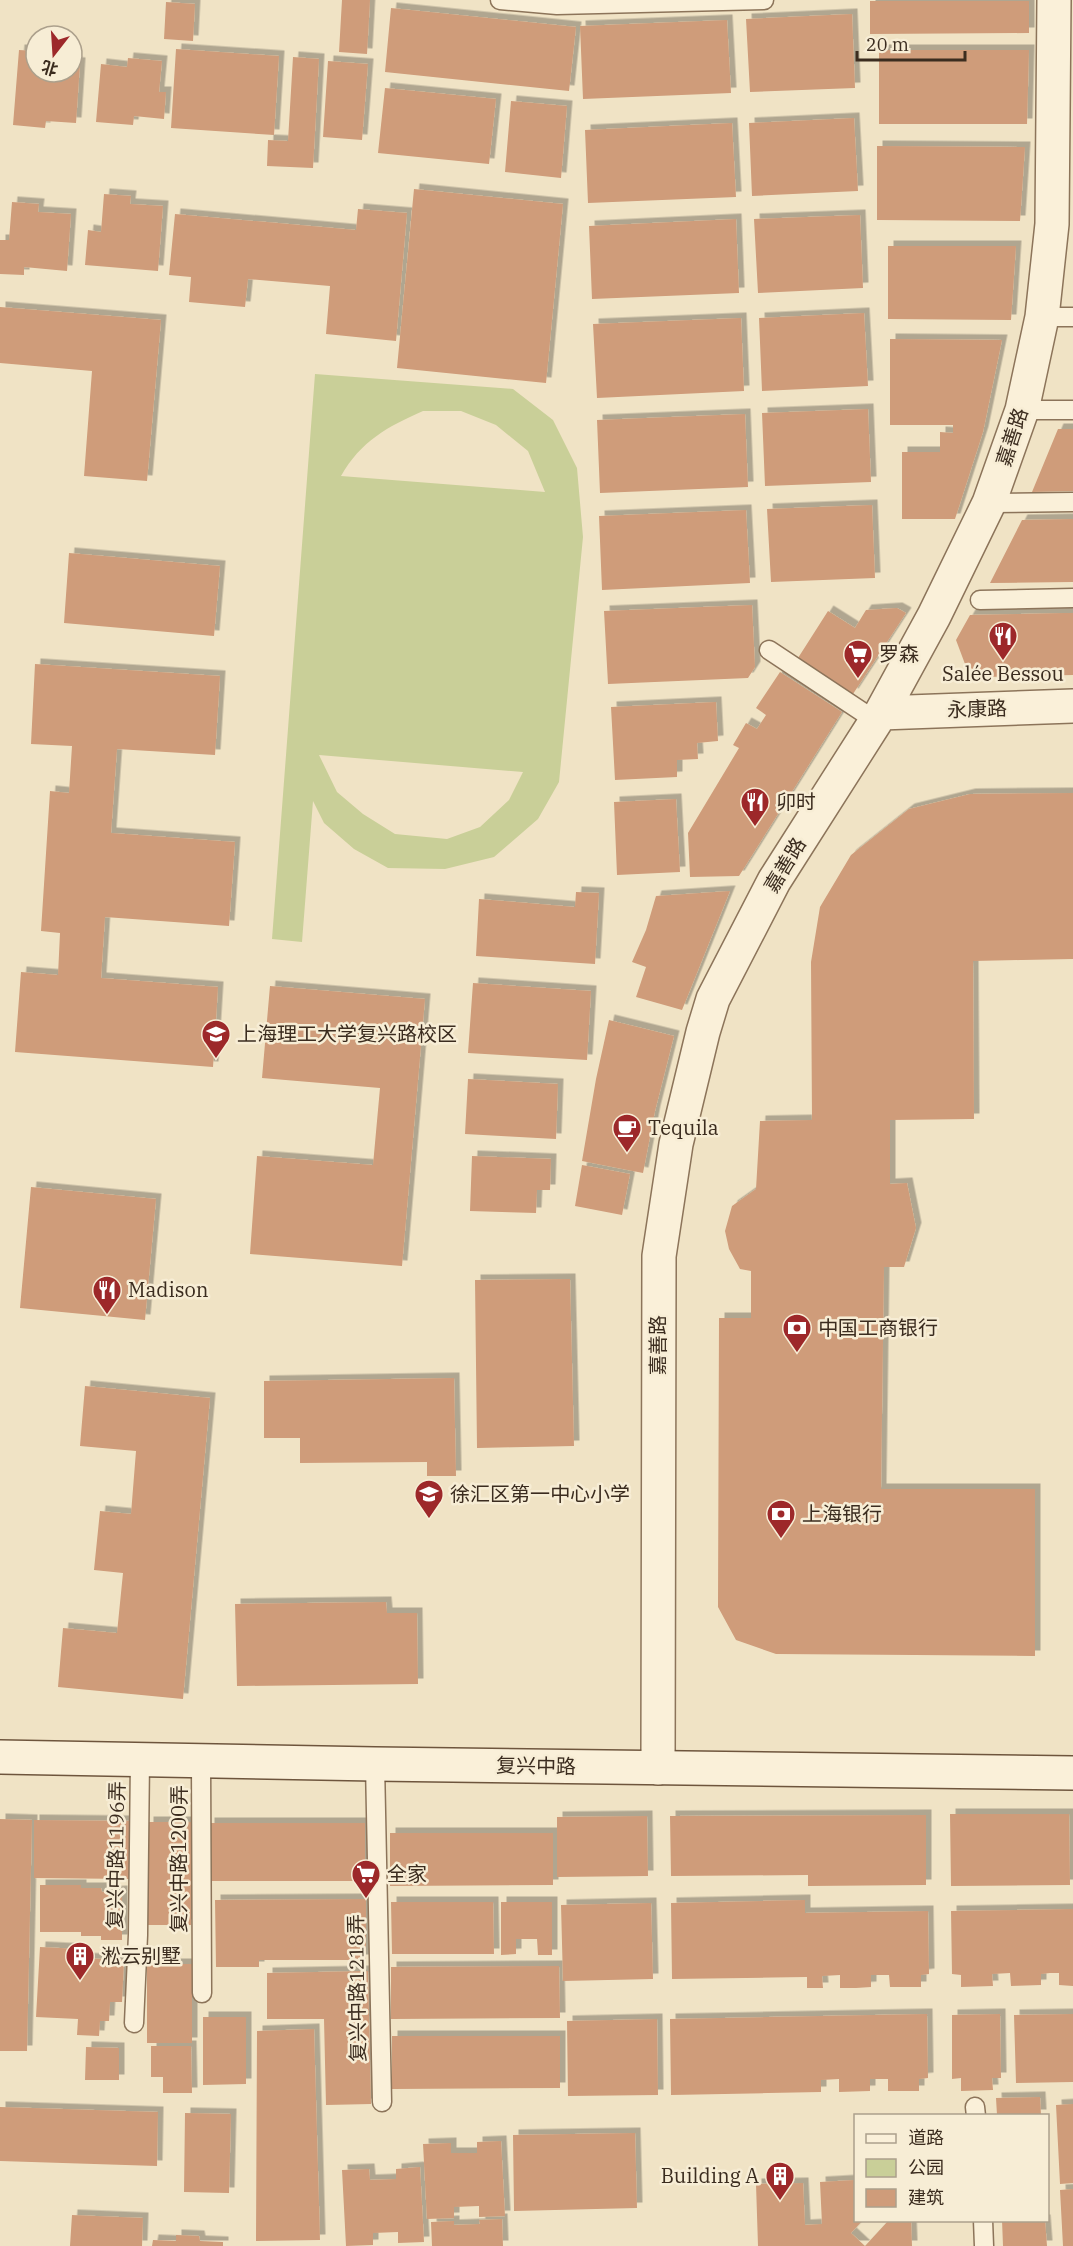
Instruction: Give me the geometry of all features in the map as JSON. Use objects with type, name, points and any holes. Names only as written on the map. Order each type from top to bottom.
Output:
[{"type":"street","name":"嘉善路","points":[[658,1768],[658,1256],[676,1144],[713,999],[774,881],[879,717],[934,616],[989,503],[1058,317],[1063,224],[1060,18]]},
{"type":"street","name":"永康路","points":[[879,717],[1073,706]]},
{"type":"street","name":"复兴中路","points":[[0,1757],[1073,1773]]},
{"type":"lane","points":[[500,0],[557,5],[764,0]]},
{"type":"lane","points":[[1022,410],[1073,410]]},
{"type":"lane","points":[[989,503],[1073,502]]},
{"type":"lane","points":[[980,600],[1073,598]]},
{"type":"lane","points":[[769,650],[879,717]]},
{"type":"lane","name":"复兴中路1196弄","points":[[134,2023],[138,1935],[140,1759]]},
{"type":"lane","name":"复兴中路1200弄","points":[[201,1761],[202,1993]]},
{"type":"lane","name":"复兴中路1218弄","points":[[375,1764],[382,2102]]},
{"type":"lane","points":[[983,2222],[984,2246]]},
{"type":"green space","points":[[315,374],[513,389],[553,420],[577,468],[583,537],[559,782],[538,819],[494,857],[445,869],[388,868],[354,849],[324,823],[313,801],[302,942],[272,939]],"holes":[[[423,411],[461,411],[496,425],[528,451],[545,492],[341,476],[357,453],[376,436]],[[319,755],[523,772],[509,800],[480,827],[447,839],[395,834],[363,814],[337,792]]]},
{"type":"building","points":[[342,0],[370,0],[367,54],[339,52]]},
{"type":"building","points":[[870,1],[1029,1],[1029,33],[870,34]]},
{"type":"building","points":[[166,2],[195,4],[193,41],[164,39]]},
{"type":"building","points":[[391,8],[576,27],[569,91],[385,72]]},
{"type":"building","points":[[852,14],[855,88],[750,92],[746,19]]},
{"type":"building","points":[[727,20],[731,93],[583,99],[580,26]]},
{"type":"building","points":[[176,49],[279,56],[274,135],[171,128]]},
{"type":"building","points":[[19,50],[24,50],[24,84],[79,84],[76,123],[46,121],[45,128],[13,125]]},
{"type":"building","points":[[879,50],[1029,50],[1027,124],[879,124]]},
{"type":"building","points":[[293,57],[319,59],[313,168],[267,166],[268,140],[288,141]]},
{"type":"building","points":[[128,58],[162,61],[159,92],[166,92],[164,119],[134,116],[133,125],[96,122],[101,64],[127,67]]},
{"type":"building","points":[[328,61],[368,64],[362,140],[323,137]]},
{"type":"building","points":[[385,88],[496,99],[489,164],[378,153]]},
{"type":"building","points":[[511,101],[567,106],[561,178],[505,172]]},
{"type":"building","points":[[854,118],[858,191],[752,196],[749,123]]},
{"type":"building","points":[[732,123],[736,197],[588,203],[585,130]]},
{"type":"building","points":[[877,146],[1025,147],[1020,221],[877,220]]},
{"type":"building","points":[[414,189],[563,204],[546,383],[397,368]]},
{"type":"building","points":[[104,194],[131,196],[130,204],[163,206],[158,271],[85,265],[88,230],[101,232]]},
{"type":"building","points":[[12,202],[39,204],[38,212],[71,214],[67,271],[24,267],[24,275],[0,274],[0,240],[9,240]]},
{"type":"building","points":[[358,209],[407,213],[396,341],[326,334],[330,286],[248,279],[245,307],[189,302],[191,277],[169,275],[175,214],[356,230]]},
{"type":"building","points":[[860,215],[863,288],[758,293],[754,219]]},
{"type":"building","points":[[736,219],[739,293],[592,299],[589,226]]},
{"type":"building","points":[[888,246],[1016,246],[1011,320],[888,319]]},
{"type":"building","points":[[0,307],[161,320],[147,481],[84,476],[92,371],[0,363]]},
{"type":"building","points":[[864,313],[868,386],[762,391],[759,318]]},
{"type":"building","points":[[741,318],[744,391],[597,398],[593,324]]},
{"type":"building","points":[[890,339],[1002,340],[983,432],[955,519],[902,519],[902,452],[940,452],[940,432],[953,433],[953,425],[890,425]]},
{"type":"building","points":[[868,409],[871,482],[765,486],[762,413]]},
{"type":"building","points":[[745,414],[748,487],[600,493],[597,420]]},
{"type":"building","points":[[1058,429],[1073,429],[1073,491],[1032,492]]},
{"type":"building","points":[[872,505],[875,578],[771,582],[767,509]]},
{"type":"building","points":[[746,510],[750,583],[602,590],[599,516]]},
{"type":"building","points":[[1073,519],[1073,582],[990,583],[1022,520]]},
{"type":"building","points":[[69,553],[220,566],[214,636],[64,623]]},
{"type":"building","points":[[752,605],[755,667],[748,678],[608,684],[604,611]]},
{"type":"building","points":[[897,608],[906,613],[853,694],[798,658],[828,611],[855,628],[866,610]]},
{"type":"building","points":[[1073,613],[1073,675],[984,677],[965,664],[956,640],[970,615]]},
{"type":"building","points":[[35,664],[220,676],[215,755],[117,749],[111,833],[235,842],[229,926],[105,917],[101,978],[218,987],[213,1067],[15,1052],[21,972],[58,975],[60,933],[41,931],[50,791],[69,793],[72,746],[31,744]]},
{"type":"building","points":[[780,672],[842,712],[739,876],[690,877],[688,833],[739,748],[733,745],[746,723],[757,729],[766,715],[756,708]]},
{"type":"building","points":[[716,702],[718,741],[697,743],[698,759],[677,760],[677,777],[615,780],[611,707]]},
{"type":"building","points":[[1073,793],[1073,959],[973,961],[974,1119],[890,1120],[890,1184],[907,1183],[916,1228],[904,1267],[884,1267],[881,1489],[1035,1489],[1035,1656],[776,1654],[736,1640],[718,1607],[719,1318],[751,1318],[751,1271],[740,1269],[729,1249],[725,1231],[732,1206],[756,1189],[760,1121],[812,1120],[811,962],[820,907],[851,855],[909,809],[970,794]]},
{"type":"building","points":[[676,799],[680,872],[617,875],[614,802]]},
{"type":"building","points":[[730,891],[682,1010],[636,997],[646,967],[632,962],[646,930],[656,896]]},
{"type":"building","points":[[576,892],[599,893],[595,964],[476,956],[479,899],[575,907]]},
{"type":"building","points":[[473,983],[591,991],[587,1060],[468,1053]]},
{"type":"building","points":[[270,986],[425,999],[402,1266],[250,1254],[257,1156],[373,1165],[380,1088],[262,1078]]},
{"type":"building","points":[[609,1020],[674,1036],[655,1111],[643,1173],[582,1161]]},
{"type":"building","points":[[468,1079],[558,1084],[556,1139],[465,1134]]},
{"type":"building","points":[[472,1156],[551,1159],[550,1190],[537,1190],[536,1213],[470,1211]]},
{"type":"building","points":[[582,1165],[630,1174],[622,1215],[575,1206]]},
{"type":"building","points":[[31,1187],[156,1199],[145,1320],[20,1308]]},
{"type":"building","points":[[570,1279],[574,1446],[477,1448],[475,1280]]},
{"type":"building","points":[[454,1378],[456,1476],[427,1476],[427,1462],[300,1463],[300,1438],[264,1438],[264,1381]]},
{"type":"building","points":[[85,1386],[210,1398],[183,1699],[58,1687],[63,1628],[117,1633],[123,1573],[94,1570],[100,1511],[131,1514],[136,1451],[80,1446]]},
{"type":"building","points":[[386,1602],[387,1613],[417,1613],[418,1684],[237,1686],[235,1604]]},
{"type":"building","points":[[950,1814],[1069,1814],[1070,1885],[951,1886]]},
{"type":"building","points":[[926,1815],[926,1885],[808,1886],[808,1875],[671,1876],[670,1816]]},
{"type":"building","points":[[647,1816],[648,1876],[557,1877],[557,1817]]},
{"type":"building","points":[[0,1819],[32,1820],[27,2051],[0,2051]]},
{"type":"building","points":[[34,1820],[132,1821],[131,1879],[34,1878]]},
{"type":"building","points":[[148,1822],[191,1822],[191,1925],[148,1925]]},
{"type":"building","points":[[209,1823],[365,1823],[365,1881],[209,1881]]},
{"type":"building","points":[[390,1833],[553,1833],[553,1885],[390,1886]]},
{"type":"building","points":[[40,1885],[81,1885],[81,1888],[101,1888],[102,1892],[122,1891],[122,1940],[101,1940],[101,1936],[81,1936],[81,1932],[40,1932]]},
{"type":"building","points":[[366,1899],[366,1960],[259,1960],[259,1967],[216,1967],[215,1900]]},
{"type":"building","points":[[805,1900],[805,1913],[928,1911],[929,1974],[921,1975],[921,1987],[890,1987],[889,1975],[871,1975],[871,1987],[856,1988],[840,1988],[840,1975],[822,1976],[823,1988],[807,1988],[807,1977],[672,1979],[671,1903]]},
{"type":"building","points":[[391,1902],[493,1902],[494,1954],[392,1954]]},
{"type":"building","points":[[501,1902],[552,1902],[552,1955],[538,1955],[537,1939],[516,1939],[516,1954],[501,1955]]},
{"type":"building","points":[[651,1903],[653,1979],[563,1981],[561,1905]]},
{"type":"building","points":[[1073,1909],[1073,1986],[1059,1985],[1059,1973],[1050,1973],[1041,1974],[1041,1985],[1011,1986],[1010,1973],[992,1974],[993,1986],[961,1987],[961,1975],[952,1974],[951,1911]]},
{"type":"building","name":"淞云别墅","points":[[40,1947],[79,1949],[79,1958],[124,1960],[122,2002],[110,2002],[109,2021],[100,2021],[99,2036],[77,2035],[78,2019],[36,2017]]},
{"type":"building","points":[[147,1964],[192,1964],[192,2043],[147,2043]]},
{"type":"building","points":[[559,1966],[560,2018],[391,2019],[391,1967]]},
{"type":"building","points":[[368,1971],[371,2104],[326,2105],[324,2019],[267,2019],[267,1973]]},
{"type":"building","points":[[927,2014],[928,2078],[919,2079],[919,2091],[888,2091],[888,2079],[870,2079],[870,2091],[839,2092],[839,2079],[821,2080],[821,2092],[671,2095],[670,2019]]},
{"type":"building","points":[[1000,2014],[1001,2078],[992,2078],[993,2090],[961,2091],[961,2078],[952,2079],[952,2015]]},
{"type":"building","points":[[1073,2014],[1073,2082],[1016,2083],[1014,2015]]},
{"type":"building","points":[[203,2017],[246,2017],[246,2084],[203,2085]]},
{"type":"building","points":[[657,2019],[658,2095],[568,2096],[567,2021]]},
{"type":"building","points":[[314,2029],[320,2240],[256,2241],[257,2031]]},
{"type":"building","points":[[392,2036],[560,2036],[560,2088],[392,2089]]},
{"type":"building","points":[[151,2046],[191,2046],[192,2093],[163,2093],[163,2077],[151,2077]]},
{"type":"building","points":[[86,2047],[119,2048],[119,2080],[85,2080]]},
{"type":"building","points":[[1040,2097],[1041,2114],[997,2114],[996,2098]]},
{"type":"building","points":[[1073,2104],[1073,2183],[1060,2184],[1056,2105]]},
{"type":"building","points":[[0,2107],[158,2112],[157,2166],[0,2161]]},
{"type":"building","points":[[185,2113],[231,2114],[229,2193],[184,2192]]},
{"type":"building","points":[[635,2133],[637,2208],[514,2211],[513,2135]]},
{"type":"building","points":[[501,2141],[505,2216],[479,2217],[479,2206],[454,2207],[454,2218],[427,2219],[423,2144],[451,2143],[451,2153],[477,2153],[477,2142]]},
{"type":"building","points":[[420,2167],[424,2242],[398,2243],[398,2232],[373,2233],[373,2245],[346,2246],[342,2170],[369,2169],[370,2180],[396,2179],[396,2169]]},
{"type":"building","name":"Building A","points":[[854,2180],[854,2222],[861,2222],[851,2233],[865,2246],[758,2246],[756,2184],[803,2183],[805,2225],[822,2224],[820,2182]]},
{"type":"building","points":[[1073,2189],[1073,2246],[1063,2246],[1060,2190]]},
{"type":"building","points":[[72,2215],[143,2218],[142,2246],[70,2246]]},
{"type":"building","points":[[502,2219],[503,2246],[432,2246],[431,2222],[454,2221],[454,2225],[480,2224],[479,2220]]},
{"type":"building","points":[[887,2222],[911,2222],[912,2246],[865,2246]]},
{"type":"building","points":[[1002,2222],[1045,2222],[1047,2246],[1003,2246]]},
{"type":"building","points":[[176,2235],[199,2236],[200,2241],[223,2242],[223,2246],[152,2246],[153,2240],[176,2241]]},
{"type":"place","name":"Salée Bessou","points":[[1003,662]]},
{"type":"place","name":"罗森","points":[[858,680]]},
{"type":"place","name":"卯时","points":[[755,828]]},
{"type":"place","name":"上海理工大学复兴路校区","points":[[216,1060]]},
{"type":"place","name":"Tequila","points":[[627,1154]]},
{"type":"place","name":"Madison","points":[[107,1316]]},
{"type":"place","name":"中国工商银行","points":[[797,1354]]},
{"type":"place","name":"徐汇区第一中心小学","points":[[429,1520]]},
{"type":"place","name":"上海银行","points":[[781,1540]]},
{"type":"place","name":"全家","points":[[366,1900]]},
{"type":"place","name":"淞云别墅","points":[[80,1982]]},
{"type":"place","name":"Building A","points":[[780,2202]]}]
